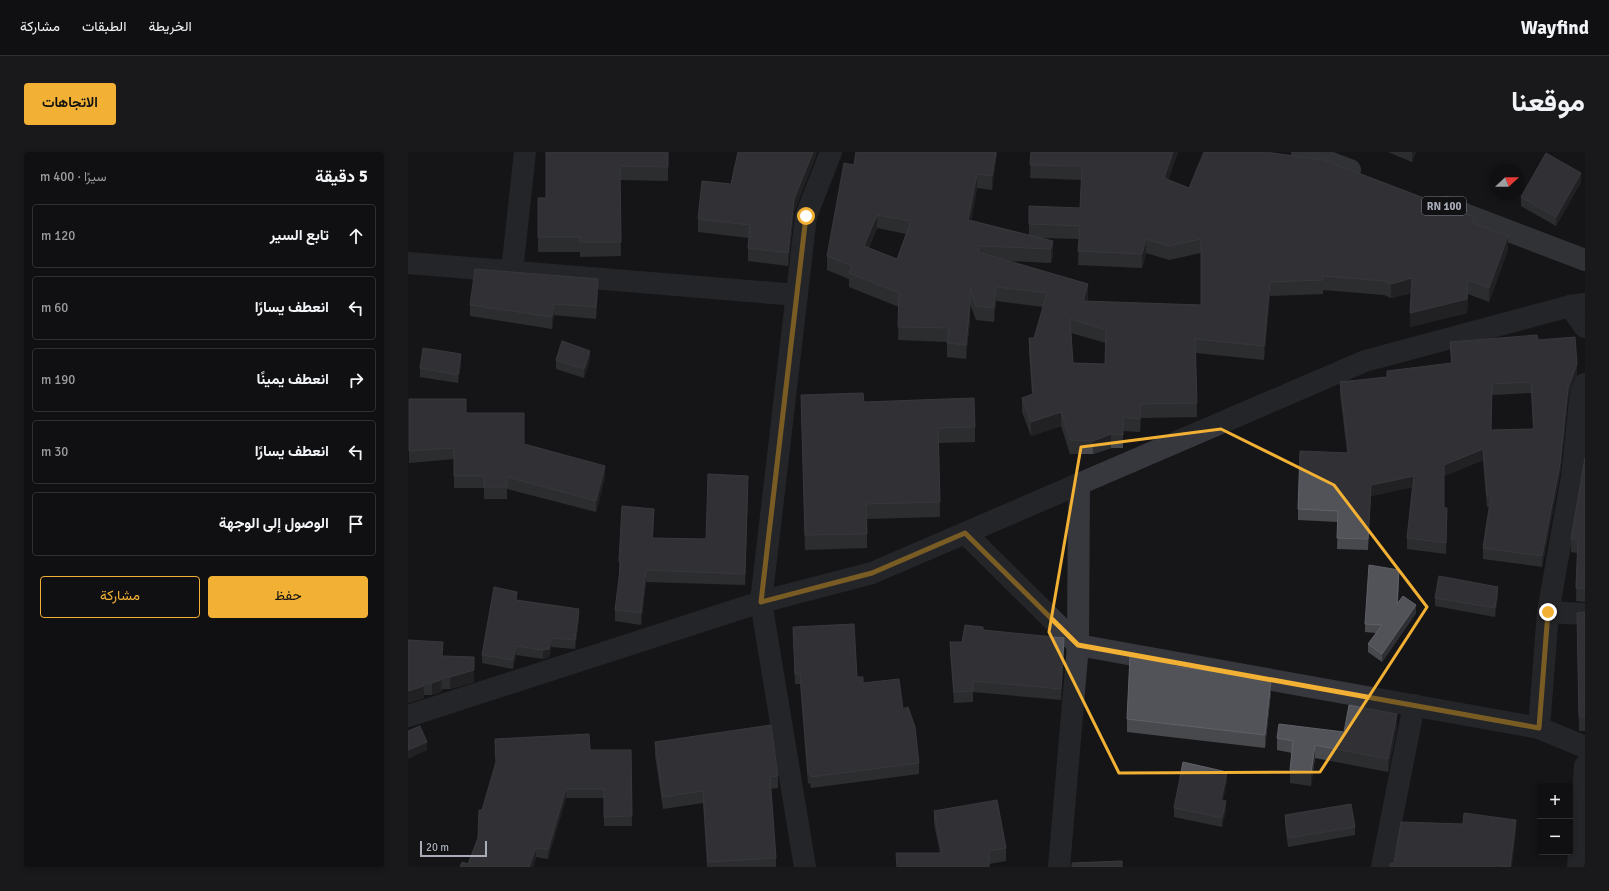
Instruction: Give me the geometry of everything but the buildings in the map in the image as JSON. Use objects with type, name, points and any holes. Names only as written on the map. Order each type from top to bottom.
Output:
[{"type":"main road","points":[[1302,152],[1369,178]]},
{"type":"main road","name":"RN 100","points":[[1429,200],[1585,260]]},
{"type":"street","points":[[512,271],[525,152]]},
{"type":"street","points":[[805,867],[761,602],[806,216],[831,152]]},
{"type":"street","points":[[408,262],[797,295]]},
{"type":"street","points":[[408,716],[761,602],[872,573],[1365,361],[1578,305],[1585,327]]},
{"type":"street","points":[[1539,728],[1548,612],[1572,477],[1580,400],[1585,384]]},
{"type":"street","points":[[1059,867],[1078,645],[1079,484]]},
{"type":"street","points":[[965,533],[1078,645],[1539,728],[1585,747]]},
{"type":"street","points":[[1548,612],[1585,614]]},
{"type":"street","points":[[1382,867],[1414,705]]},
{"type":"street","points":[[1578,867],[1585,766]]},
{"type":"highlighted area","points":[[1221,429],[1334,485],[1427,607],[1320,772],[1119,773],[1049,632],[1081,447]]},
{"type":"route","points":[[806,216],[761,602],[872,573],[965,533],[1078,645],[1539,728],[1548,612]]}]
